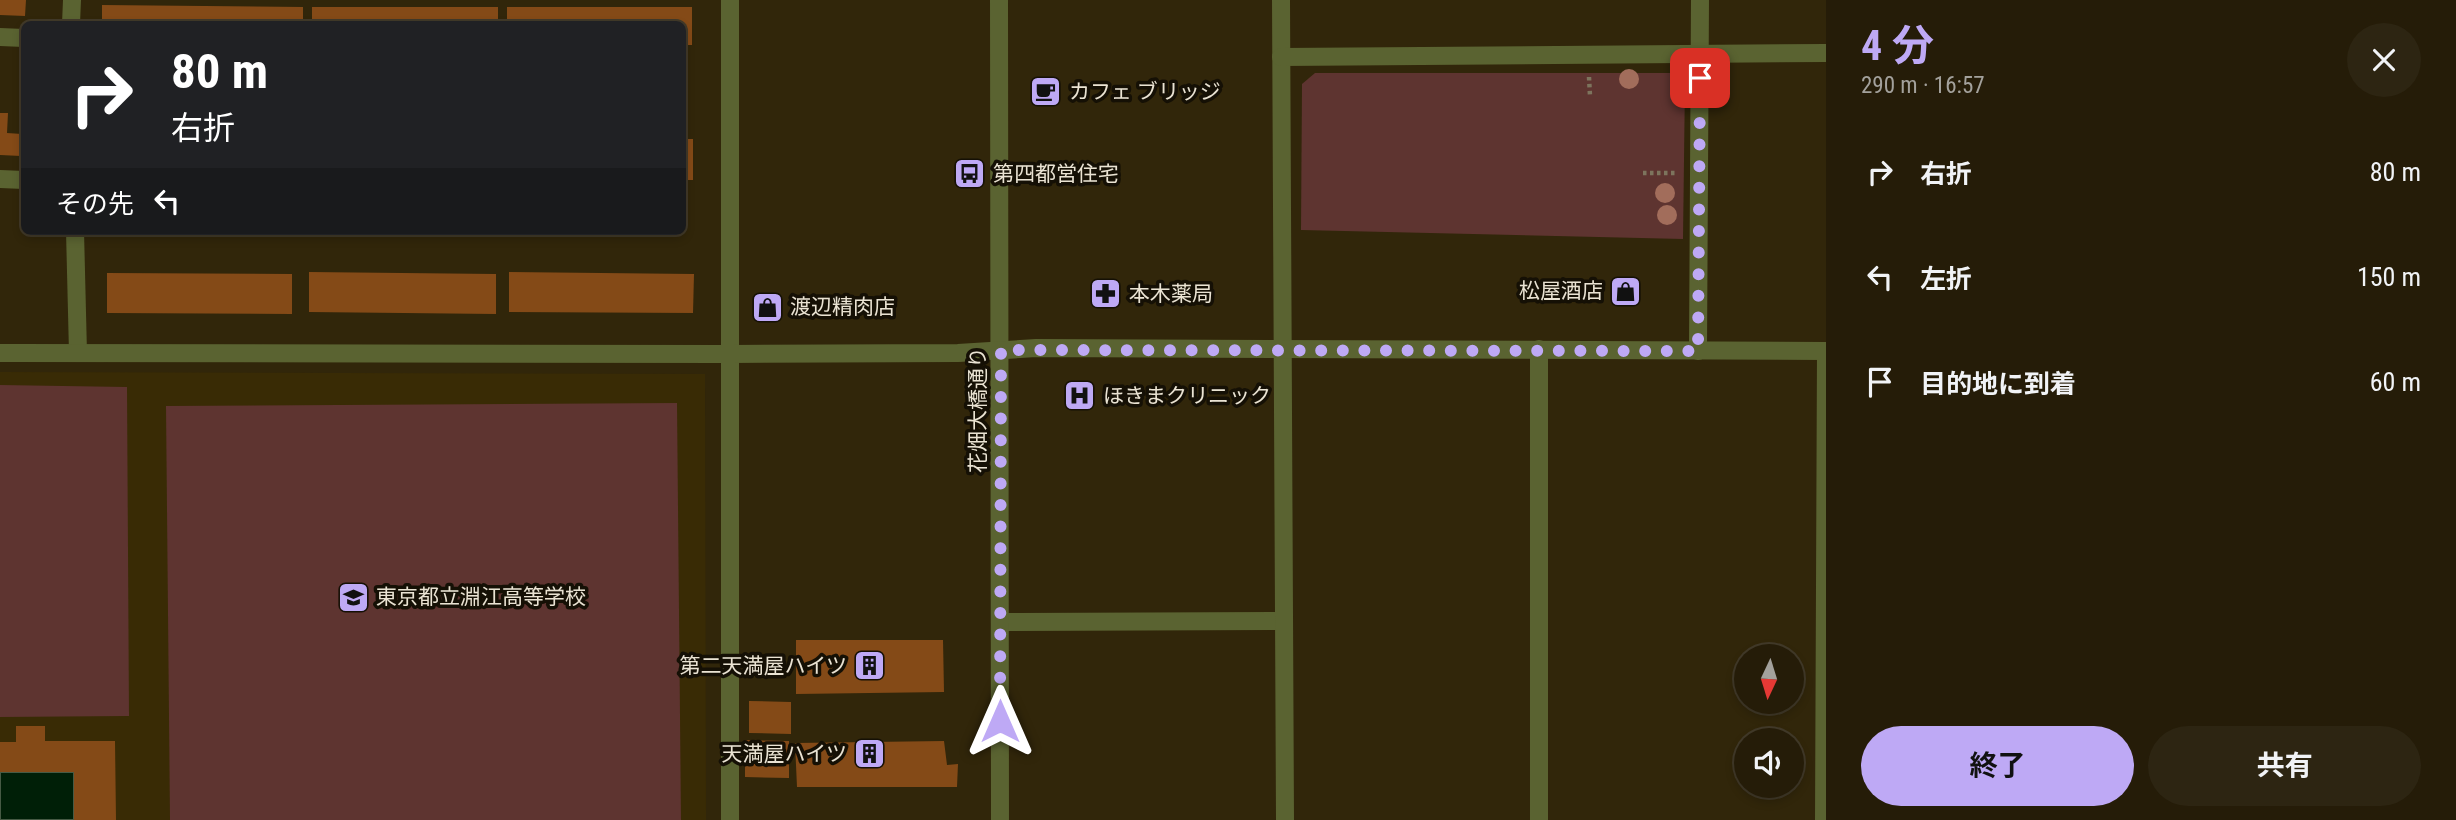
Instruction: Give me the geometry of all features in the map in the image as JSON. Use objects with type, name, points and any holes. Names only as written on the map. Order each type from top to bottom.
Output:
[{"type":"street","points":[[71,21],[72,0]]},
{"type":"street","points":[[730,0],[730,820]]},
{"type":"street","name":"花畑大橋通り","points":[[999,0],[1000,820]]},
{"type":"street","points":[[1281,0],[1285,820]]},
{"type":"street","points":[[1698,351],[1700,0]]},
{"type":"street","points":[[0,37],[21,38]]},
{"type":"street","points":[[1281,57],[1826,53]]},
{"type":"street","points":[[0,179],[21,180]]},
{"type":"street","points":[[75,235],[78,353]]},
{"type":"street","points":[[1539,349],[1539,820]]},
{"type":"street","points":[[0,353],[730,354],[1001,350],[1539,349],[1826,351],[1824,820]]},
{"type":"street","points":[[1000,622],[1284,621]]},
{"type":"path","points":[[1643,173],[1698,172]]},
{"type":"shaded area","points":[[1315,73],[1679,73],[1685,81],[1683,239],[1301,230],[1302,84]]},
{"type":"shaded area","name":"東京都立淵江高等学校","points":[[0,372],[705,374],[706,820],[0,820]]},
{"type":"shaded area","points":[[0,385],[127,387],[129,716],[0,717]]},
{"type":"shaded area","name":"東京都立淵江高等学校","points":[[677,403],[681,820],[170,820],[166,406]]},
{"type":"shaded area","points":[[0,772],[74,772],[74,820],[0,820]]},
{"type":"building","points":[[0,0],[26,0],[25,16],[0,15]]},
{"type":"building","points":[[102,5],[303,7],[303,21],[102,21]]},
{"type":"building","points":[[312,7],[498,7],[498,21],[312,21]]},
{"type":"building","points":[[507,7],[692,7],[692,45],[686,45],[686,21],[507,21]]},
{"type":"building","points":[[0,113],[8,113],[7,133],[21,134],[21,156],[0,155]]},
{"type":"building","points":[[686,139],[693,139],[693,180],[686,180]]},
{"type":"building","points":[[309,272],[496,274],[496,314],[309,312]]},
{"type":"building","points":[[509,272],[694,274],[693,313],[509,312]]},
{"type":"building","points":[[107,273],[292,274],[292,314],[107,313]]},
{"type":"building","name":"第二天満屋ハイツ","points":[[796,640],[943,640],[944,692],[796,694]]},
{"type":"building","points":[[749,701],[791,702],[791,734],[749,733]]},
{"type":"building","points":[[16,726],[45,726],[45,741],[115,741],[116,820],[74,820],[74,772],[0,772],[0,742],[16,742]]},
{"type":"building","points":[[745,740],[789,741],[789,778],[745,777]]},
{"type":"building","name":"天満屋ハイツ","points":[[944,741],[947,765],[958,764],[957,787],[797,787],[795,743]]},
{"type":"place","name":"カフェ ブリッジ","points":[[1046,92]]},
{"type":"place","name":"第四都営住宅","points":[[970,174]]},
{"type":"place","name":"松屋酒店","points":[[1626,291]]},
{"type":"place","name":"本木薬局","points":[[1106,294]]},
{"type":"place","name":"渡辺精肉店","points":[[767,307]]},
{"type":"place","name":"ほきまクリニック","points":[[1080,396]]},
{"type":"place","name":"東京都立淵江高等学校","points":[[353,597]]},
{"type":"place","name":"第二天満屋ハイツ","points":[[870,666]]},
{"type":"place","name":"天満屋ハイツ","points":[[870,754]]},
{"type":"route","points":[[1000,721],[1001,350],[1698,351],[1700,78]]}]
